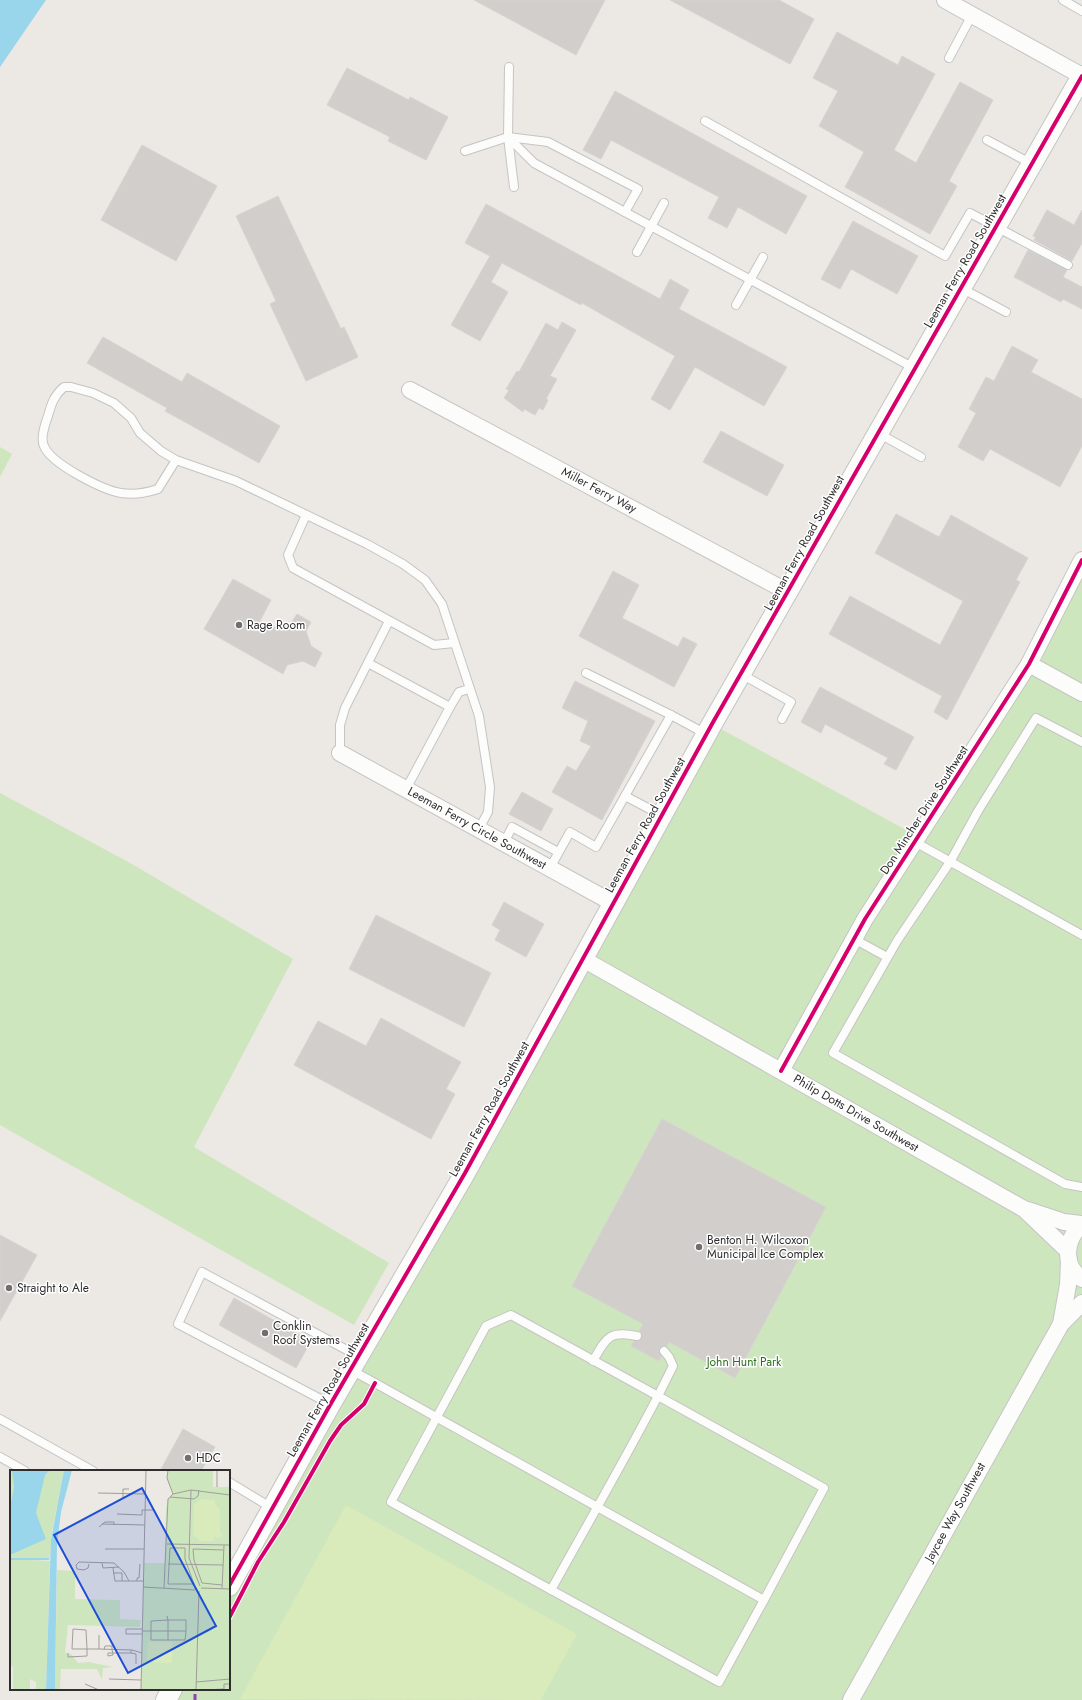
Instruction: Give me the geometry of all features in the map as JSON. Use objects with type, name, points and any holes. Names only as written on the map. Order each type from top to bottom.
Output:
[{"type":"street","points":[[945,0],[1082,76]]},
{"type":"street","name":"Leeman Ferry Road Southwest","points":[[230,1583],[330,1404],[469,1166],[706,734],[1082,76]]},
{"type":"street","name":"Miller Ferry Way","points":[[410,390],[788,592]]},
{"type":"street","name":"Don Mincher Drive Southwest","points":[[781,1070],[854,939],[1029,664],[1082,560]]},
{"type":"street","points":[[1029,664],[1082,693]]},
{"type":"street","name":"Leeman Ferry Circle Southwest","points":[[340,753],[614,903]]},
{"type":"street","name":"Philip Dotts Drive Southwest","points":[[583,959],[1024,1209],[1064,1222],[1082,1224]]},
{"type":"street","name":"Philip Dotts Drive Southwest","points":[[1024,1209],[1068,1255],[1072,1270],[1082,1279]]},
{"type":"street","name":"Jaycee Way Southwest","points":[[1061,1324],[1068,1285],[1068,1255],[1070,1240],[1074,1231],[1082,1224]]},
{"type":"street","name":"Jaycee Way Southwest","points":[[851,1700],[1061,1324],[1082,1302]]},
{"type":"street","points":[[166,1700],[171,1690]]},
{"type":"lane","points":[[1063,0],[1082,11]]},
{"type":"lane","points":[[949,58],[972,15]]},
{"type":"lane","points":[[509,67],[508,137],[514,187]]},
{"type":"lane","points":[[705,121],[945,256],[970,213],[1068,265]]},
{"type":"lane","points":[[508,137],[534,163],[914,368]]},
{"type":"lane","points":[[465,151],[508,137],[548,142],[638,189],[625,212]]},
{"type":"lane","points":[[987,140],[1032,164]]},
{"type":"lane","points":[[638,252],[664,203]]},
{"type":"lane","points":[[736,305],[763,257]]},
{"type":"lane","points":[[961,288],[1006,312]]},
{"type":"lane","points":[[176,460],[158,489],[146,493],[121,493],[101,486],[52,458],[43,446],[44,428],[52,402],[64,387],[71,386],[93,393],[114,403],[131,418],[140,433],[161,451],[176,460],[236,481],[403,564],[425,580],[442,604],[479,716],[490,786],[488,812],[479,829]]},
{"type":"lane","points":[[878,433],[921,457]]},
{"type":"lane","points":[[306,515],[288,555],[293,568],[434,645],[454,643]]},
{"type":"lane","points":[[340,753],[340,725],[345,708],[390,621]]},
{"type":"lane","points":[[368,663],[450,707]]},
{"type":"lane","points":[[586,673],[671,714],[706,734]]},
{"type":"lane","points":[[741,674],[791,702],[782,719]]},
{"type":"lane","points":[[406,789],[459,692],[469,689]]},
{"type":"lane","points":[[550,868],[570,832],[596,847],[671,714]]},
{"type":"lane","points":[[1082,742],[1036,718],[978,811],[950,862],[887,957],[833,1053],[1065,1184],[1082,1186]]},
{"type":"lane","points":[[625,796],[661,815]]},
{"type":"lane","points":[[504,842],[512,827],[558,852]]},
{"type":"lane","points":[[915,842],[1082,935]]},
{"type":"lane","points":[[854,939],[887,957]]},
{"type":"lane","points":[[330,1404],[178,1324],[202,1272],[355,1363],[438,1418],[764,1600]]},
{"type":"lane","points":[[511,1315],[594,1361],[824,1488],[719,1682],[391,1502],[438,1418],[486,1326],[511,1315]]},
{"type":"lane","points":[[594,1361],[603,1343],[612,1336],[621,1333],[637,1336]]},
{"type":"lane","points":[[551,1590],[673,1366],[669,1357],[664,1351]]},
{"type":"lane","points":[[0,1418],[91,1470]]},
{"type":"lane","points":[[0,1457],[23,1470]]},
{"type":"lane","points":[[230,1483],[273,1508]]},
{"type":"green space","points":[[0,447],[12,454],[0,477]]},
{"type":"green space","name":"John Hunt Park","points":[[1082,560],[1082,1700],[167,1700],[172,1690],[230,1690],[230,1585],[712,724],[919,837]]},
{"type":"green space","points":[[0,793],[132,864],[293,959],[194,1147],[389,1263],[354,1325],[0,1125]]},
{"type":"green space","points":[[346,1505],[577,1634],[541,1700],[240,1699]]},
{"type":"water","points":[[0,0],[46,0],[0,67]]},
{"type":"building","points":[[474,0],[605,0],[576,55]]},
{"type":"building","points":[[670,0],[779,0],[814,19],[790,64]]},
{"type":"building","points":[[837,32],[898,65],[902,56],[935,74],[894,150],[916,163],[960,82],[993,100],[949,181],[957,186],[930,234],[845,187],[864,152],[819,126],[838,91],[813,78]]},
{"type":"building","points":[[347,68],[409,100],[410,97],[448,117],[426,160],[388,141],[390,137],[327,105]]},
{"type":"building","points":[[615,91],[807,196],[786,234],[738,207],[727,228],[708,218],[719,197],[611,140],[601,159],[583,150]]},
{"type":"building","points":[[142,145],[217,186],[176,261],[101,220]]},
{"type":"building","points":[[278,196],[341,329],[344,327],[358,357],[306,381],[270,304],[276,301],[236,216]]},
{"type":"building","points":[[486,204],[660,299],[670,279],[689,290],[679,309],[787,367],[764,406],[695,367],[670,410],[651,399],[675,356],[582,303],[581,305],[502,263],[491,282],[508,292],[480,341],[451,325],[490,256],[465,243]]},
{"type":"building","points":[[1047,210],[1074,225],[1082,210],[1082,243],[1072,261],[1034,240],[1036,237],[1033,236]]},
{"type":"building","points":[[853,221],[918,256],[897,294],[851,269],[840,289],[821,279]]},
{"type":"building","points":[[1028,250],[1067,270],[1063,277],[1082,287],[1082,309],[1063,299],[1061,302],[1014,277]]},
{"type":"building","points":[[562,322],[576,330],[550,376],[557,379],[546,399],[548,400],[543,410],[539,408],[535,415],[524,409],[523,412],[504,398],[509,390],[506,389],[517,371],[519,372],[546,323],[558,330]]},
{"type":"building","points":[[103,337],[182,382],[187,373],[280,426],[259,463],[165,411],[167,408],[87,363]]},
{"type":"building","points":[[1012,346],[1038,360],[1031,372],[1082,399],[1082,446],[1060,487],[990,449],[983,461],[958,447],[976,413],[969,409],[986,377],[994,381]]},
{"type":"building","points":[[721,431],[784,465],[767,496],[703,462]]},
{"type":"building","points":[[896,514],[939,537],[951,515],[1028,558],[1016,580],[1020,582],[947,720],[934,712],[942,696],[829,634],[850,596],[940,645],[963,601],[875,553]]},
{"type":"building","points":[[613,571],[639,585],[622,618],[678,647],[683,637],[697,644],[674,687],[579,636]]},
{"type":"building","name":"Rage Room","points":[[233,579],[271,600],[254,632],[291,623],[297,614],[311,622],[306,631],[311,646],[322,653],[315,667],[303,661],[287,665],[283,674],[204,629]]},
{"type":"building","points":[[575,681],[655,721],[602,820],[552,792],[567,766],[576,771],[591,746],[580,741],[588,721],[562,708]]},
{"type":"building","points":[[820,687],[914,737],[896,770],[884,764],[888,758],[825,724],[821,733],[801,722]]},
{"type":"building","points":[[522,792],[553,809],[541,831],[509,814]]},
{"type":"building","points":[[504,902],[544,924],[526,957],[495,940],[500,930],[492,925]]},
{"type":"building","points":[[376,915],[491,973],[464,1027],[349,969]]},
{"type":"building","points":[[381,1018],[461,1062],[446,1089],[455,1094],[431,1139],[294,1065],[318,1021],[366,1046]]},
{"type":"building","name":"Benton H. Wilcoxon Municipal Ice Complex","points":[[662,1119],[826,1207],[735,1378],[669,1342],[667,1346],[663,1346],[659,1349],[661,1356],[659,1361],[631,1346],[634,1341],[641,1339],[642,1334],[639,1331],[643,1324],[572,1286]]},
{"type":"building","name":"Straight to Ale","points":[[0,1235],[37,1255],[0,1321]]},
{"type":"building","name":"Conklin Roof Systems","points":[[234,1298],[311,1341],[296,1368],[219,1325]]},
{"type":"building","name":"HDC","points":[[183,1429],[215,1447],[202,1470],[161,1470]]},
{"type":"marked path","points":[[195,1690],[195,1700]]},
{"type":"cycle path","points":[[230,1584],[330,1405],[465,1173],[712,724],[1082,76]]},
{"type":"cycle path","points":[[781,1071],[865,919],[1029,664],[1082,560]]},
{"type":"cycle path","points":[[230,1616],[258,1562],[284,1522],[330,1441],[341,1425],[364,1404],[375,1383]]},
{"type":"place","name":"Rage Room","points":[[239,625]]},
{"type":"place","name":"Benton H. Wilcoxon Municipal Ice Complex","points":[[699,1247]]},
{"type":"place","name":"Straight to Ale","points":[[9,1288]]},
{"type":"place","name":"Conklin Roof Systems","points":[[265,1333]]},
{"type":"place","name":"HDC","points":[[188,1458]]}]
